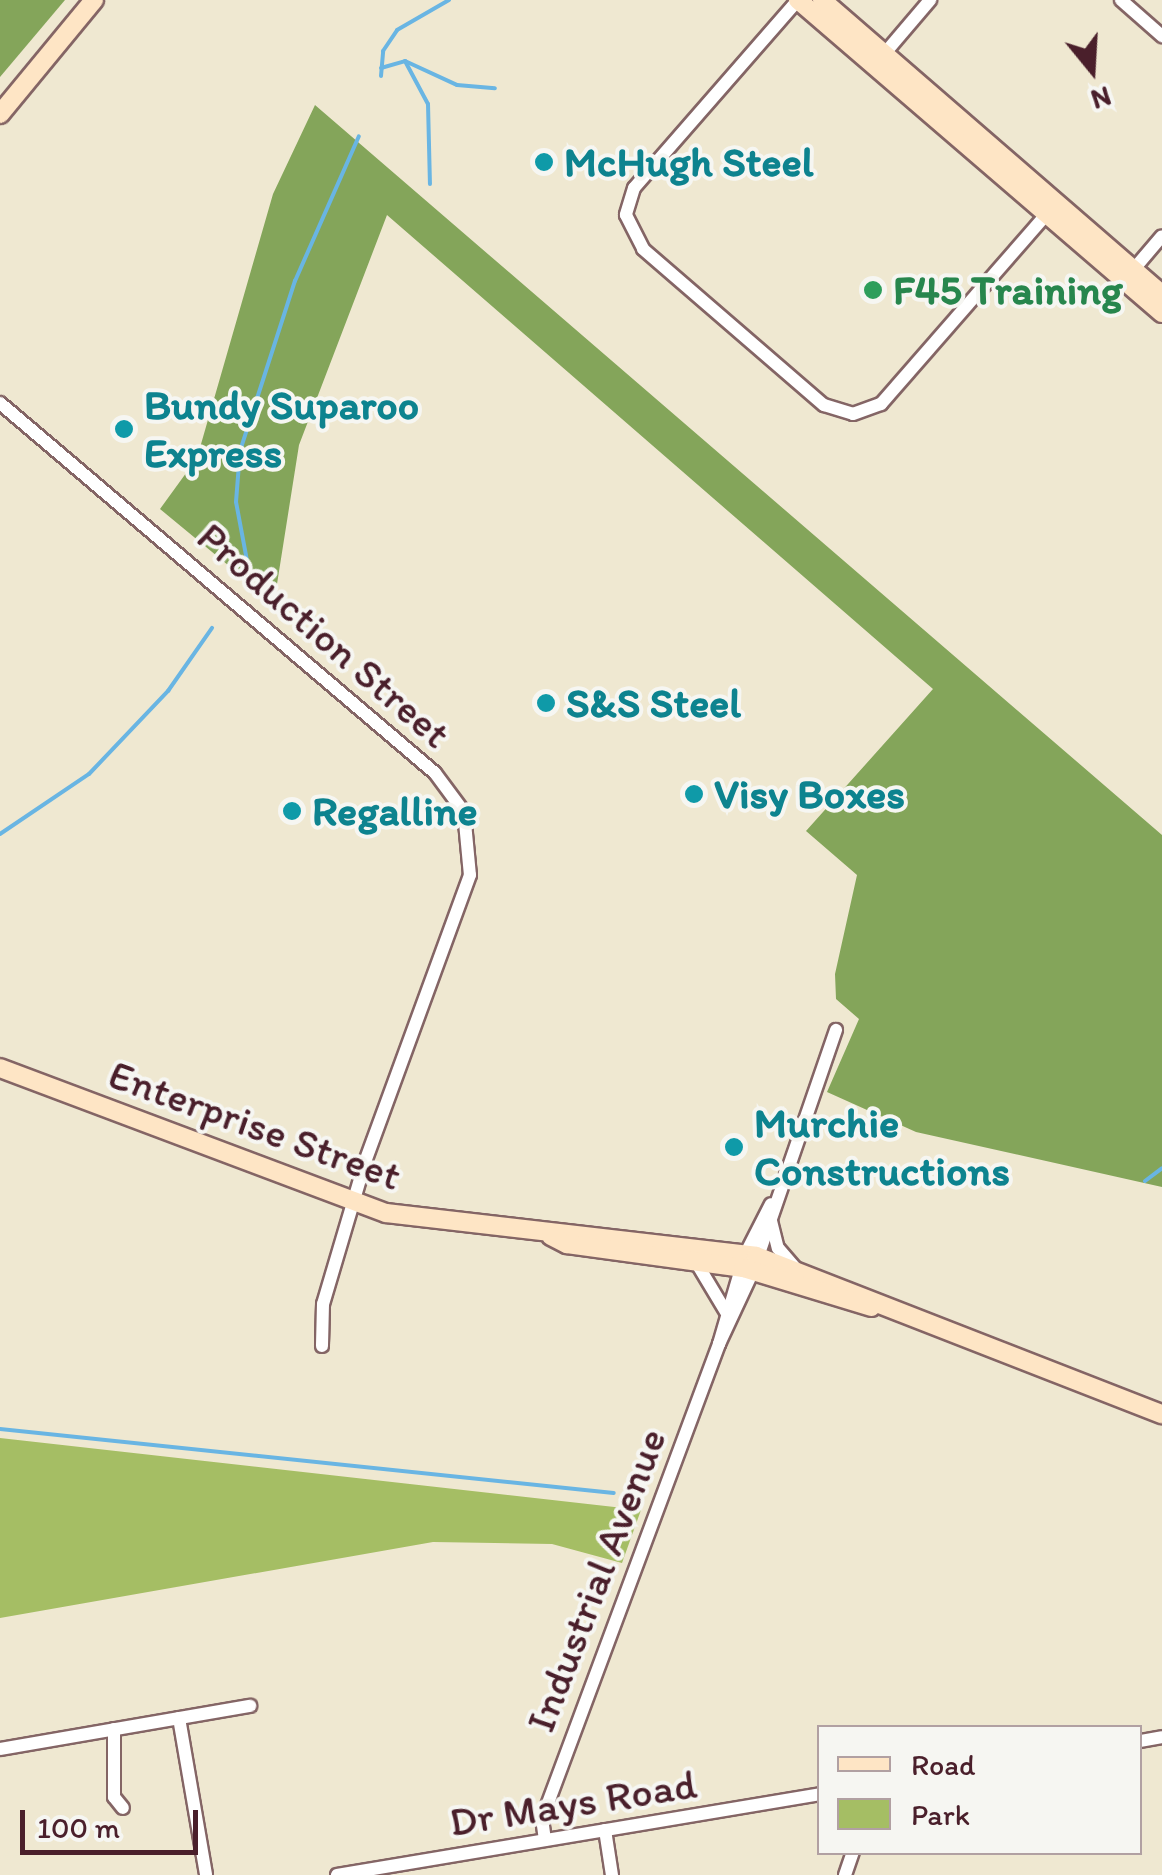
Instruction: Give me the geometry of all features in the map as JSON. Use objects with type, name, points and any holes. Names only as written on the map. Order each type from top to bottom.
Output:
[{"type":"street","points":[[0,114],[94,0]]},
{"type":"street","points":[[1052,209],[889,396],[869,411],[844,414],[824,404],[636,241],[628,224],[628,201],[798,0],[879,60],[1052,209],[1129,276],[1162,313]]},
{"type":"street","points":[[822,0],[879,60]]},
{"type":"street","points":[[879,60],[930,0]]},
{"type":"street","points":[[1121,0],[1162,36]]},
{"type":"street","points":[[1129,276],[1162,236]]},
{"type":"street","points":[[1129,276],[1162,295]]},
{"type":"street","name":"Production Street","points":[[0,403],[435,772],[464,812],[470,876],[354,1204],[323,1304],[322,1346]]},
{"type":"street","name":"Industrial Avenue","points":[[719,1344],[726,1314],[770,1210],[836,1030]]},
{"type":"street","name":"Enterprise Street","points":[[0,1068],[354,1204],[551,1236],[566,1244],[694,1262],[749,1262]]},
{"type":"street","points":[[741,1300],[758,1284],[790,1274],[778,1248],[770,1210]]},
{"type":"street","name":"Enterprise Street","points":[[551,1236],[570,1232],[749,1262],[1162,1414]]},
{"type":"street","points":[[694,1262],[725,1302],[726,1314]]},
{"type":"street","name":"Industrial Avenue","points":[[545,1840],[542,1819],[719,1344],[741,1300],[749,1262]]},
{"type":"street","points":[[0,1749],[250,1706]]},
{"type":"street","points":[[179,1718],[206,1875]]},
{"type":"street","points":[[114,1729],[114,1796],[123,1808]]},
{"type":"street","name":"Dr Mays Road","points":[[337,1875],[387,1871],[817,1795]]},
{"type":"street","points":[[605,1830],[612,1875]]},
{"type":"green space","points":[[0,0],[65,0],[0,77]]},
{"type":"green space","points":[[315,105],[1162,835],[1162,1187],[916,1132],[827,1092],[859,1019],[836,999],[835,974],[857,875],[806,831],[933,689],[387,215],[299,445],[274,603],[160,509],[197,458],[273,194]]},
{"type":"green space","points":[[0,1438],[641,1510],[622,1563],[552,1544],[433,1542],[0,1618]]},
{"type":"waterway","points":[[381,76],[383,51],[397,30],[449,0]]},
{"type":"waterway","points":[[405,61],[457,85],[495,88]]},
{"type":"waterway","points":[[381,68],[405,61],[428,104],[430,184]]},
{"type":"waterway","points":[[251,582],[236,502],[240,451],[295,281],[359,136]]},
{"type":"waterway","points":[[0,834],[89,774],[168,691],[212,628]]},
{"type":"waterway","points":[[1145,1181],[1162,1168]]},
{"type":"waterway","points":[[0,1429],[614,1493]]},
{"type":"place","name":"McHugh Steel","points":[[544,162]]},
{"type":"place","name":"F45 Training","points":[[873,290]]},
{"type":"place","name":"Bundy Suparoo Express","points":[[124,429]]},
{"type":"place","name":"S&S Steel","points":[[546,703]]},
{"type":"place","name":"Visy Boxes","points":[[694,794]]},
{"type":"place","name":"Regalline","points":[[292,811]]},
{"type":"place","name":"Murchie Constructions","points":[[734,1147]]}]
